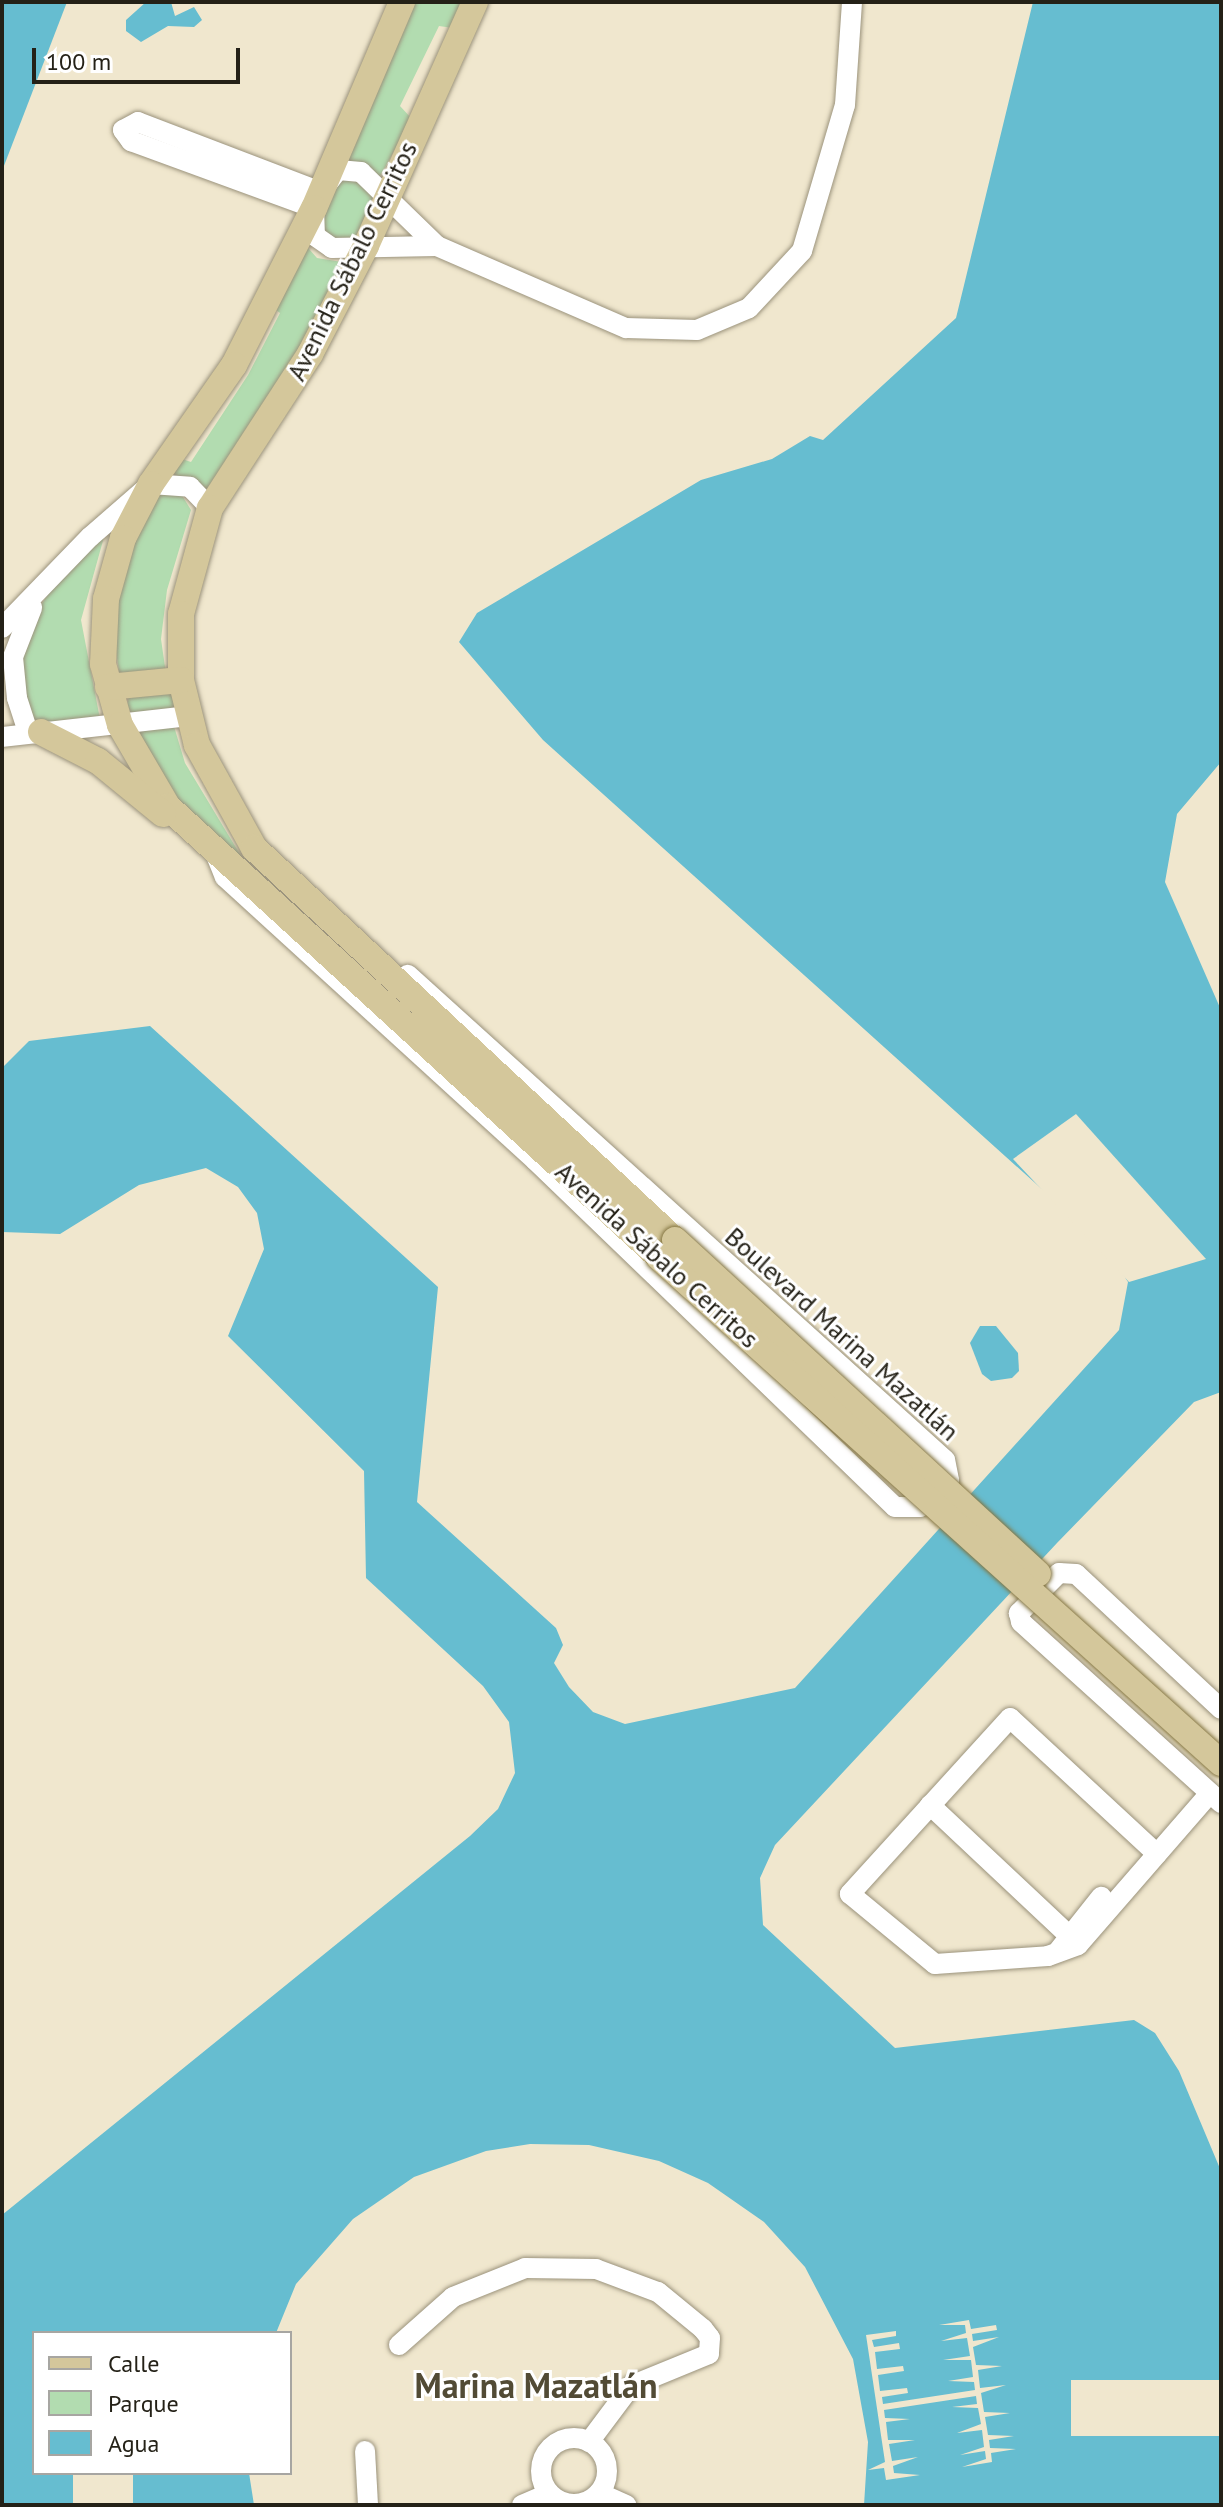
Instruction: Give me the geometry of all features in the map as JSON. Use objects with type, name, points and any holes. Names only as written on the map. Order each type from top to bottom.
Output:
[{"type":"main road","name":"Avenida Sábalo Cerritos","points":[[402,2],[318,200],[234,365],[151,484],[123,538],[106,599],[101,639],[108,687],[120,725],[158,794],[214,850],[532,1124],[1221,1763]]},
{"type":"main road","name":"Avenida Sábalo Cerritos","points":[[475,2],[387,192],[366,246],[284,400],[210,508],[181,614],[181,680],[188,716],[210,775],[254,848],[532,1124]]},
{"type":"main road","points":[[108,687],[181,680]]},
{"type":"main road","points":[[35,732],[67,741],[192,829]]},
{"type":"main road","name":"Avenida Sábalo Cerritos","points":[[667,1248],[1221,1740]]},
{"type":"street","points":[[437,246],[387,192],[346,169],[318,200],[312,230],[322,244],[437,246],[626,328],[697,330],[749,308],[802,251],[826,186],[849,82],[852,2]]},
{"type":"street","points":[[138,122],[318,200],[131,141],[123,130],[138,122]]},
{"type":"street","points":[[151,484],[190,487],[210,508]]},
{"type":"street","name":"Avenida Sábalo Cerritos","points":[[2,628],[57,571],[151,484]]},
{"type":"street","points":[[35,732],[14,684],[14,642],[57,571]]},
{"type":"street","points":[[2,737],[188,716]]},
{"type":"street","name":"Boulevard Marina Mazatlán","points":[[532,1124],[945,1460],[946,1485],[920,1507],[895,1507],[532,1124]]},
{"type":"street","points":[[1152,1850],[1010,1718],[850,1894],[935,1964],[1048,1956],[1068,1943],[1152,1850],[1211,1793],[1053,1652],[1019,1613],[1059,1573],[1076,1574],[1221,1709]]},
{"type":"street","points":[[930,1805],[1068,1943]]},
{"type":"street","points":[[399,2345],[431,2313],[476,2284],[525,2268],[560,2266],[596,2269],[658,2292],[703,2329],[711,2347],[703,2357],[631,2386],[589,2442]]},
{"type":"street","points":[[548,2494],[541,2470],[547,2453],[569,2439],[589,2442],[607,2469],[599,2493]]},
{"type":"street","points":[[365,2451],[368,2505]]},
{"type":"street","points":[[522,2505],[548,2494],[571,2504],[599,2493],[626,2505]]},
{"type":"green space","points":[[411,2],[465,2],[453,28],[439,26],[400,106],[412,119],[379,178],[342,161]]},
{"type":"green space","points":[[349,175],[373,196],[357,238],[330,244],[318,221],[337,180]]},
{"type":"green space","points":[[301,240],[317,258],[342,262],[298,357],[206,496],[190,477],[167,475],[182,459],[191,462],[248,375],[280,313],[269,305]]},
{"type":"green space","points":[[178,489],[191,510],[167,590],[161,639],[166,674],[120,678],[114,638],[122,569],[152,494]]},
{"type":"green space","points":[[104,537],[81,620],[100,719],[35,725],[29,720],[19,643],[56,580]]},
{"type":"green space","points":[[174,689],[178,710],[131,713],[127,705],[129,697]]},
{"type":"green space","points":[[173,723],[185,763],[244,861],[200,831],[129,731]]},
{"type":"water","points":[[2,2],[67,2],[2,171]]},
{"type":"water","points":[[146,2],[171,2],[175,16],[194,7],[202,20],[194,27],[168,26],[141,42],[126,31],[126,20]]},
{"type":"water","points":[[1033,2],[1221,2],[1221,762],[1177,814],[1165,882],[1221,1010],[1221,1392],[1194,1402],[1057,1543],[775,1845],[760,1878],[763,1925],[895,2048],[1134,2020],[1155,2033],[1179,2071],[1221,2171],[1221,2505],[864,2505],[868,2442],[853,2359],[805,2267],[764,2222],[708,2183],[659,2161],[589,2145],[530,2144],[486,2151],[414,2177],[353,2219],[296,2284],[277,2331],[32,2331],[32,2475],[249,2475],[254,2505],[2,2505],[2,2215],[470,1836],[498,1809],[515,1773],[509,1722],[483,1686],[366,1578],[364,1471],[228,1336],[264,1249],[257,1213],[238,1187],[206,1168],[139,1185],[60,1234],[2,1232],[2,1068],[29,1041],[150,1026],[438,1287],[417,1502],[556,1628],[563,1645],[554,1663],[569,1687],[593,1712],[625,1724],[795,1688],[1119,1330],[1128,1282],[1105,1246],[543,740],[459,642],[477,613],[701,480],[772,459],[810,436],[823,440],[956,318]]},
{"type":"water","points":[[980,1326],[996,1326],[1018,1353],[1019,1371],[1012,1378],[991,1381],[982,1374],[970,1343]]},
{"type":"pier","points":[[1076,1114],[1206,1259],[1129,1282],[1013,1159]]},
{"type":"pier","points":[[969,2320],[971,2329],[996,2325],[997,2330],[972,2334],[973,2341],[999,2337],[973,2347],[976,2365],[1002,2366],[978,2370],[980,2388],[1006,2385],[981,2393],[984,2412],[1010,2413],[985,2417],[988,2435],[1014,2436],[989,2440],[990,2448],[1016,2449],[991,2453],[992,2462],[962,2467],[986,2459],[985,2451],[960,2455],[984,2447],[982,2430],[957,2433],[981,2424],[978,2408],[952,2407],[977,2404],[976,2396],[884,2410],[885,2418],[910,2419],[886,2422],[888,2440],[915,2440],[889,2444],[892,2461],[918,2457],[893,2466],[894,2473],[920,2475],[886,2480],[884,2468],[868,2470],[885,2462],[866,2335],[896,2331],[896,2336],[872,2340],[874,2347],[899,2343],[900,2349],[875,2352],[877,2369],[903,2366],[904,2371],[878,2375],[880,2391],[907,2388],[908,2393],[882,2397],[883,2404],[975,2390],[974,2382],[948,2381],[973,2377],[971,2360],[943,2360],[970,2356],[967,2338],[941,2341],[966,2333],[965,2325],[939,2325]]},
{"type":"pier","points":[[1071,2380],[1221,2380],[1221,2436],[1071,2436]]},
{"type":"pier","points":[[73,2475],[133,2475],[133,2505],[73,2505]]},
{"type":"district","name":"Marina Mazatlán","points":[[536,2386]]}]
